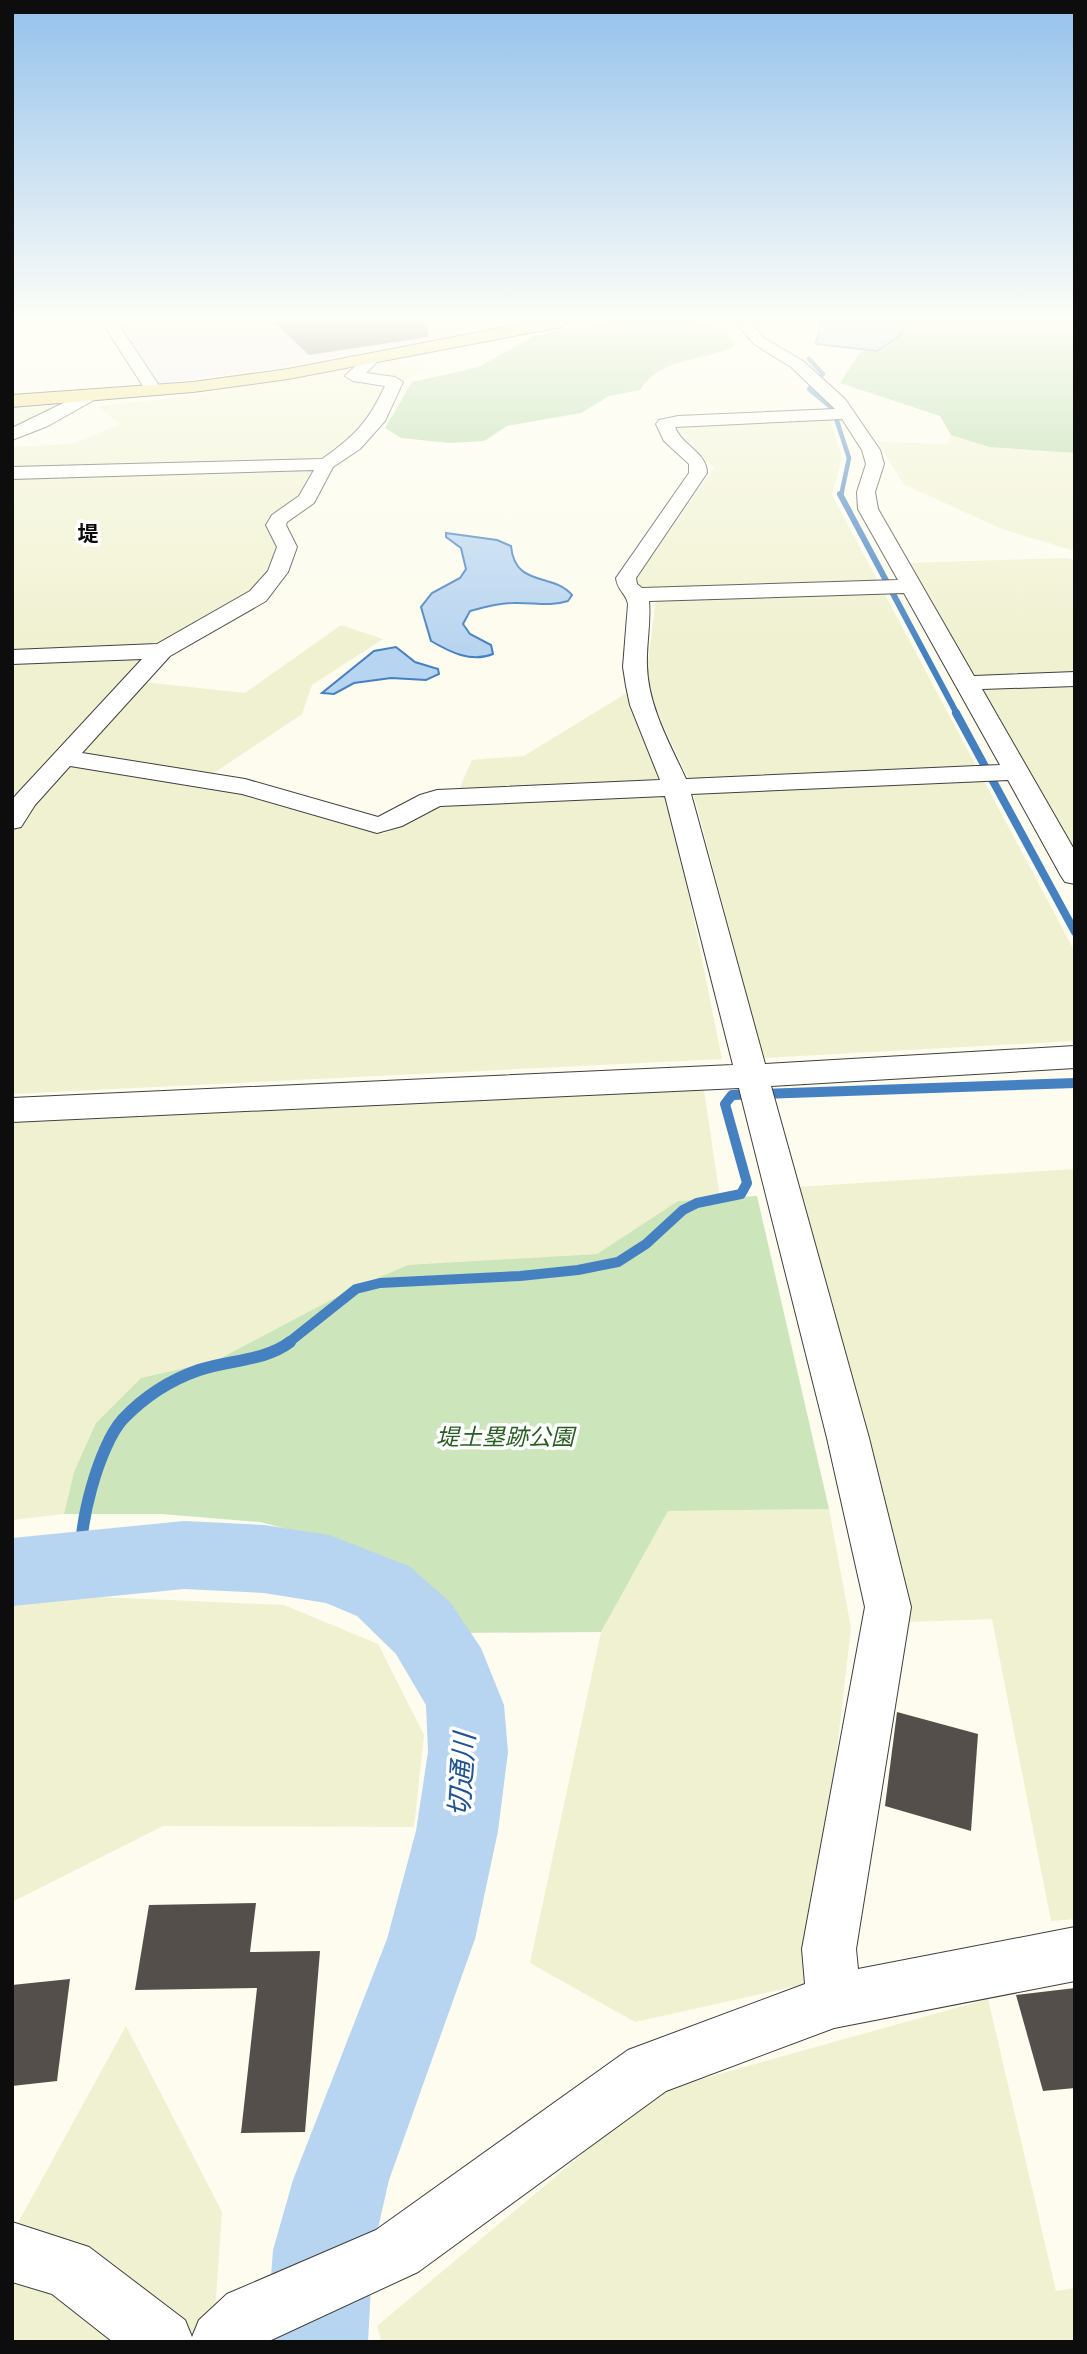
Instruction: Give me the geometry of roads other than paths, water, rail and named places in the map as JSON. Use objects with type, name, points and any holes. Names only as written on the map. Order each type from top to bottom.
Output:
[{"type":"street","points":[[12,821],[25,801],[162,652],[258,596],[278,572],[287,547],[276,526],[279,519],[307,499],[326,464],[354,445],[366,432]]},
{"type":"street","points":[[668,432],[670,437],[698,463],[698,473],[626,579],[627,586],[637,595],[640,620],[635,667],[638,687],[642,705],[676,787],[848,1438],[888,1607],[829,1949],[834,2001]]},
{"type":"street","points":[[852,432],[874,457],[875,464],[866,492],[868,509],[1075,876]]},
{"type":"street","points":[[12,472],[326,464]]},
{"type":"street","points":[[637,595],[911,586]]},
{"type":"street","points":[[12,657],[162,652]]},
{"type":"street","points":[[966,683],[1075,679]]},
{"type":"street","points":[[65,758],[245,787],[377,825],[388,823],[421,803],[437,798],[1016,772]]},
{"type":"street","points":[[12,1110],[756,1096],[1075,1057]]},
{"type":"street","points":[[235,2329],[397,2251],[648,2070],[834,2001],[1075,1954]]},
{"type":"street","points":[[12,2252],[68,2268],[163,2342]]},
{"type":"water","points":[[446,533],[497,540],[511,546],[519,568],[536,578],[564,588],[572,595],[568,601],[561,603],[507,603],[470,611],[463,624],[470,634],[491,645],[493,654],[469,657],[446,649],[431,641],[421,607],[432,593],[460,578],[466,569],[461,548],[446,537]]},
{"type":"water","points":[[396,647],[415,662],[438,669],[439,674],[426,680],[391,678],[354,683],[334,694],[322,693],[374,651]]},
{"type":"waterway","points":[[840,432],[849,458],[841,496]]},
{"type":"waterway","points":[[841,496],[957,714]]},
{"type":"waterway","points":[[956,713],[1075,932]]},
{"type":"waterway","points":[[288,1343],[356,1289],[380,1283],[520,1276],[578,1270],[618,1262],[646,1244],[683,1210],[697,1203],[741,1194],[747,1183],[725,1104],[732,1095],[1075,1083]]},
{"type":"waterway","points":[[82,1565],[82,1531],[91,1489],[106,1448],[123,1419],[149,1396],[178,1379],[199,1370],[269,1353],[290,1342]]},
{"type":"waterway","name":"切通川","points":[[12,1572],[184,1555],[264,1559],[329,1569],[383,1591],[423,1628],[454,1675],[465,1705],[468,1752],[457,1831],[431,1939],[341,2180],[323,2250],[317,2342]]},
{"type":"district","name":"堤","points":[[88,534]]},
{"type":"park label","name":"堤土塁跡公園","points":[[505,1437]]}]
